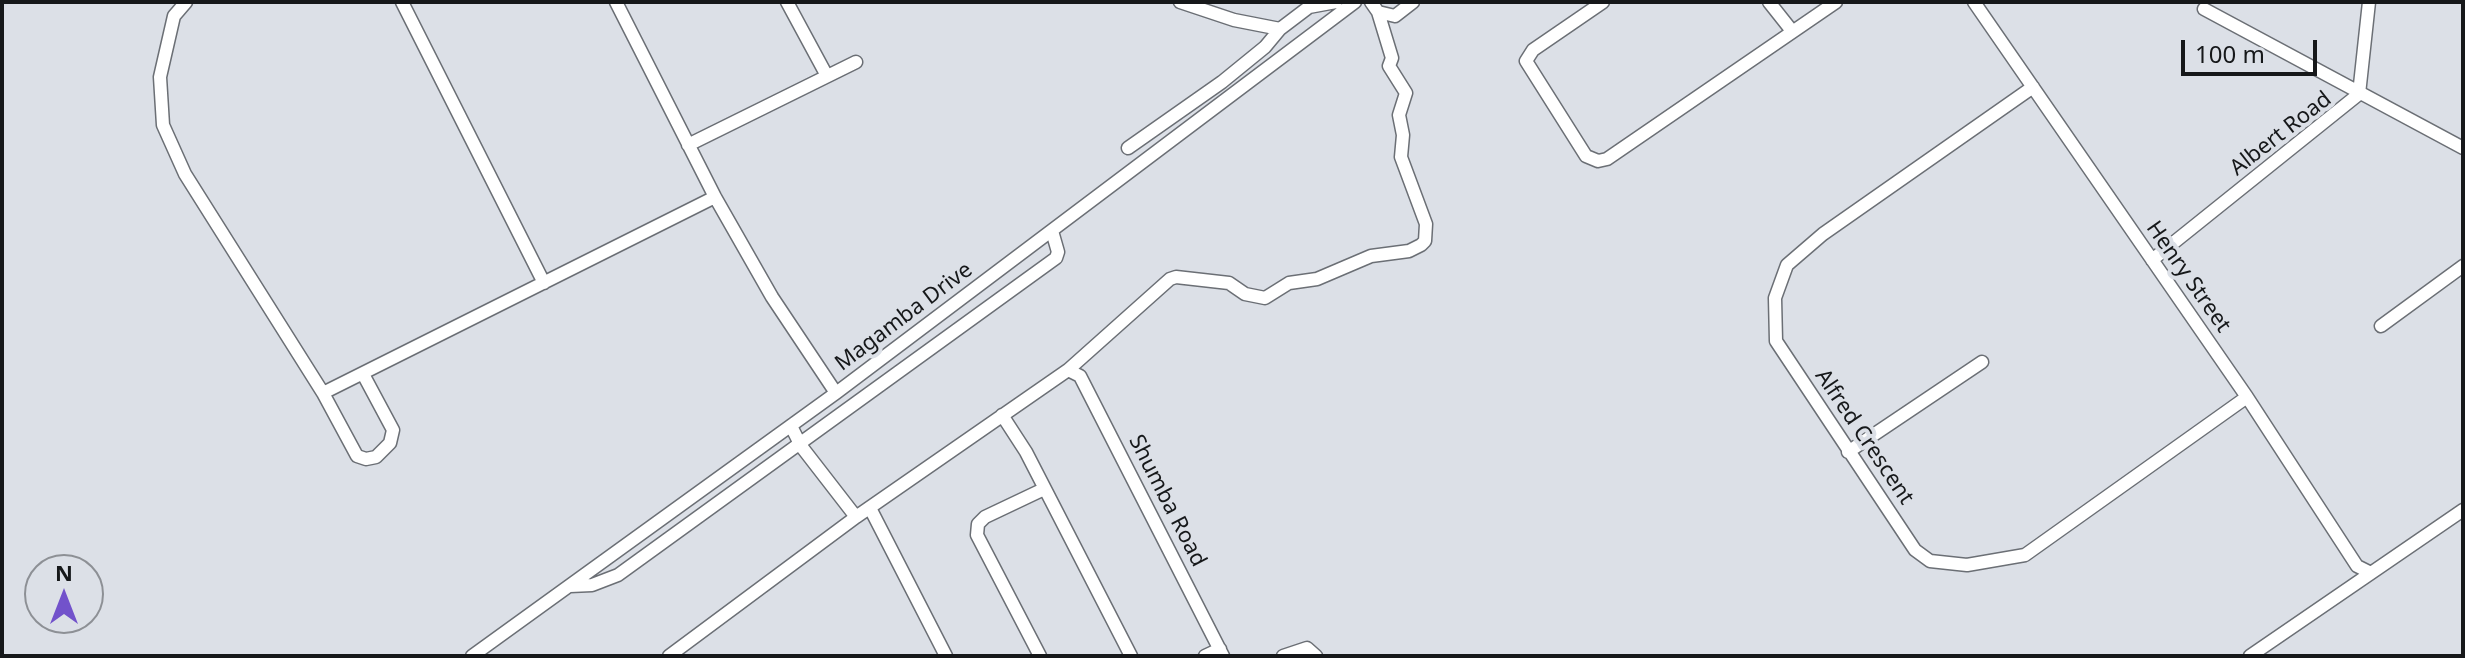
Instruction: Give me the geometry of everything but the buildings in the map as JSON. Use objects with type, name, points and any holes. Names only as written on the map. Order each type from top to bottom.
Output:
[{"type":"street","points":[[186,2],[174,16],[160,77],[163,125],[185,174],[323,393],[357,456],[366,459],[376,457],[390,443],[393,430],[363,374]]},
{"type":"street","points":[[402,2],[544,283]]},
{"type":"street","points":[[616,2],[715,197],[772,297],[836,393]]},
{"type":"street","points":[[787,2],[827,76]]},
{"type":"street","points":[[1180,2],[1234,20],[1280,29]]},
{"type":"street","points":[[1128,148],[1232,74],[1265,47],[1280,29],[1309,7],[1336,2]]},
{"type":"street","name":"Magamba Drive","points":[[472,656],[836,393],[1355,2]]},
{"type":"street","points":[[1375,7],[1395,16],[1413,2]]},
{"type":"street","points":[[1603,2],[1533,50],[1526,61],[1586,156],[1598,161],[1607,159],[1836,2]]},
{"type":"street","points":[[1769,2],[1792,31]]},
{"type":"street","name":"Henry Street","points":[[1974,2],[2247,397],[2357,566],[2369,572]]},
{"type":"street","name":"Albert Road","points":[[2152,260],[2359,94],[2369,2]]},
{"type":"street","points":[[669,656],[856,517],[871,510],[1068,370],[1155,290],[1176,277],[1229,283],[1245,294],[1265,298],[1289,283],[1317,279],[1356,265],[1371,256],[1409,251],[1425,241],[1426,224],[1420,202],[1401,157],[1403,135],[1399,115],[1406,93],[1389,66],[1392,58],[1375,7]]},
{"type":"street","points":[[2204,9],[2281,48],[2359,94],[2462,145]]},
{"type":"street","points":[[688,145],[856,62]]},
{"type":"street","name":"Alfred Crescent","points":[[2033,87],[1823,234],[1787,265],[1775,298],[1776,341],[1915,550],[1930,561],[1967,565],[1999,563],[2025,555],[2247,397]]},
{"type":"street","points":[[323,393],[715,197]]},
{"type":"street","points":[[570,586],[592,585],[618,575],[801,446],[1056,258],[1058,252],[1052,231]]},
{"type":"street","points":[[2381,326],[2463,266]]},
{"type":"street","points":[[1848,452],[1982,362]]},
{"type":"street","name":"Shumba Road","points":[[1068,370],[1080,376],[1222,652]]},
{"type":"street","points":[[1002,415],[1026,452],[1131,656]]},
{"type":"street","points":[[791,426],[801,446],[856,517]]},
{"type":"street","points":[[1040,656],[977,535],[978,524],[985,517],[1044,489]]},
{"type":"street","points":[[871,510],[946,656]]},
{"type":"street","points":[[2250,656],[2463,510]]},
{"type":"street","points":[[1283,656],[1307,648],[1316,656]]},
{"type":"street","points":[[1205,656],[1222,652]]}]
